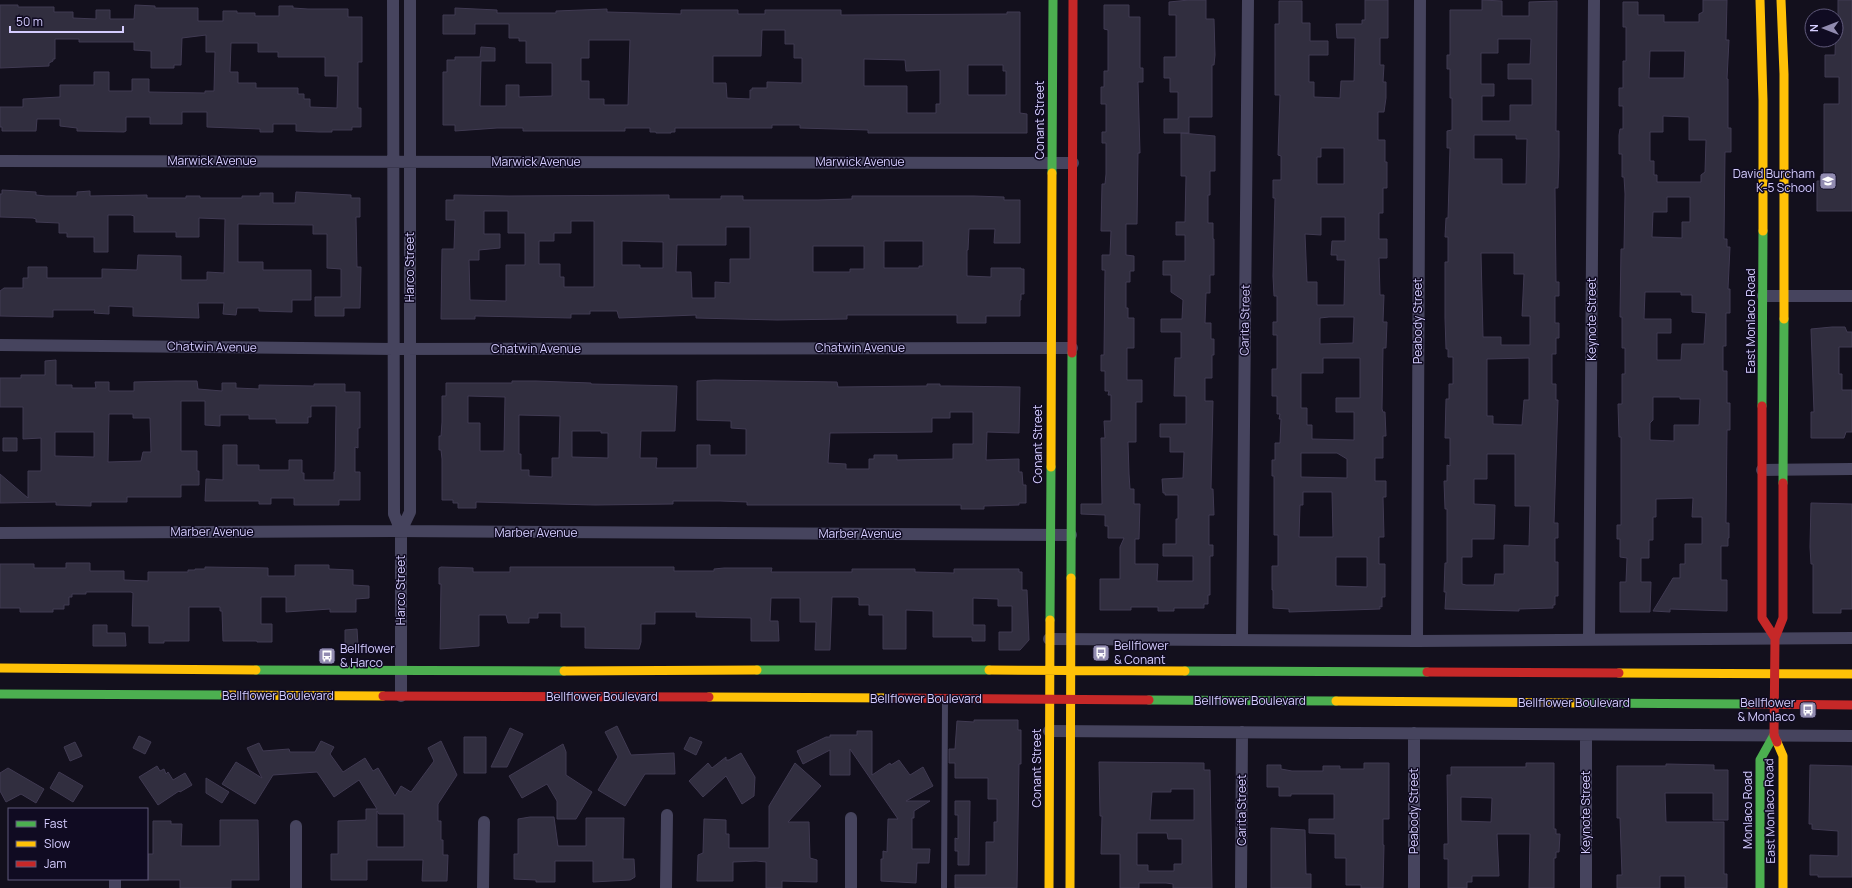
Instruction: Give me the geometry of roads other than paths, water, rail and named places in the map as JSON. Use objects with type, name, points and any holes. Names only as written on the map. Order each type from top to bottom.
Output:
[{"type":"main road","name":"Conant Street","points":[[1048,888],[1053,0]]},
{"type":"main road","points":[[1070,888],[1073,0]]},
{"type":"main road","name":"East Monlaco Road","points":[[1760,0],[1764,100],[1762,618],[1775,638]]},
{"type":"main road","name":"East Monlaco Road","points":[[1781,0],[1784,74],[1783,618],[1775,638],[1774,735],[1783,756],[1783,888]]},
{"type":"main road","points":[[0,668],[401,671],[1071,670],[1852,674]]},
{"type":"main road","name":"Bellflower Boulevard","points":[[0,694],[945,700],[1070,699],[1852,705]]},
{"type":"main road","name":"Monlaco Road","points":[[1760,888],[1760,760],[1774,735]]},
{"type":"street","name":"Harco Street","points":[[393,0],[394,514],[401,531],[400,696]]},
{"type":"street","name":"Harco Street","points":[[401,531],[410,512],[410,0]]},
{"type":"street","name":"Carita Street","points":[[1242,640],[1248,0]]},
{"type":"street","name":"Peabody Street","points":[[1417,641],[1420,0]]},
{"type":"street","name":"Keynote Street","points":[[1589,639],[1594,0]]},
{"type":"street","name":"Marwick Avenue","points":[[0,160],[1073,163]]},
{"type":"street","points":[[1763,296],[1852,296]]},
{"type":"street","name":"Chatwin Avenue","points":[[0,345],[394,349],[1072,348]]},
{"type":"street","points":[[1762,470],[1852,469]]},
{"type":"street","name":"Marber Avenue","points":[[0,533],[401,531],[1071,535]]},
{"type":"street","points":[[1049,639],[1417,641],[1852,638]]},
{"type":"street","points":[[1049,731],[1414,733],[1586,736],[1852,736]]},
{"type":"street","name":"Carita Street","points":[[1241,888],[1242,732]]},
{"type":"street","name":"Peabody Street","points":[[1414,733],[1414,888]]},
{"type":"street","name":"Keynote Street","points":[[1586,736],[1586,888]]},
{"type":"street","points":[[666,888],[667,815]]},
{"type":"street","points":[[851,818],[851,888]]},
{"type":"street","points":[[483,888],[484,822]]},
{"type":"street","points":[[296,826],[296,888]]},
{"type":"lane","points":[[944,888],[945,700]]},
{"type":"place","name":"David Burcham K-5 School","points":[[1828,181]]},
{"type":"place","name":"Bellflower & Conant","points":[[1101,653]]},
{"type":"place","name":"Bellflower & Harco","points":[[327,656]]},
{"type":"place","name":"Bellflower & Monlaco","points":[[1808,710]]}]
